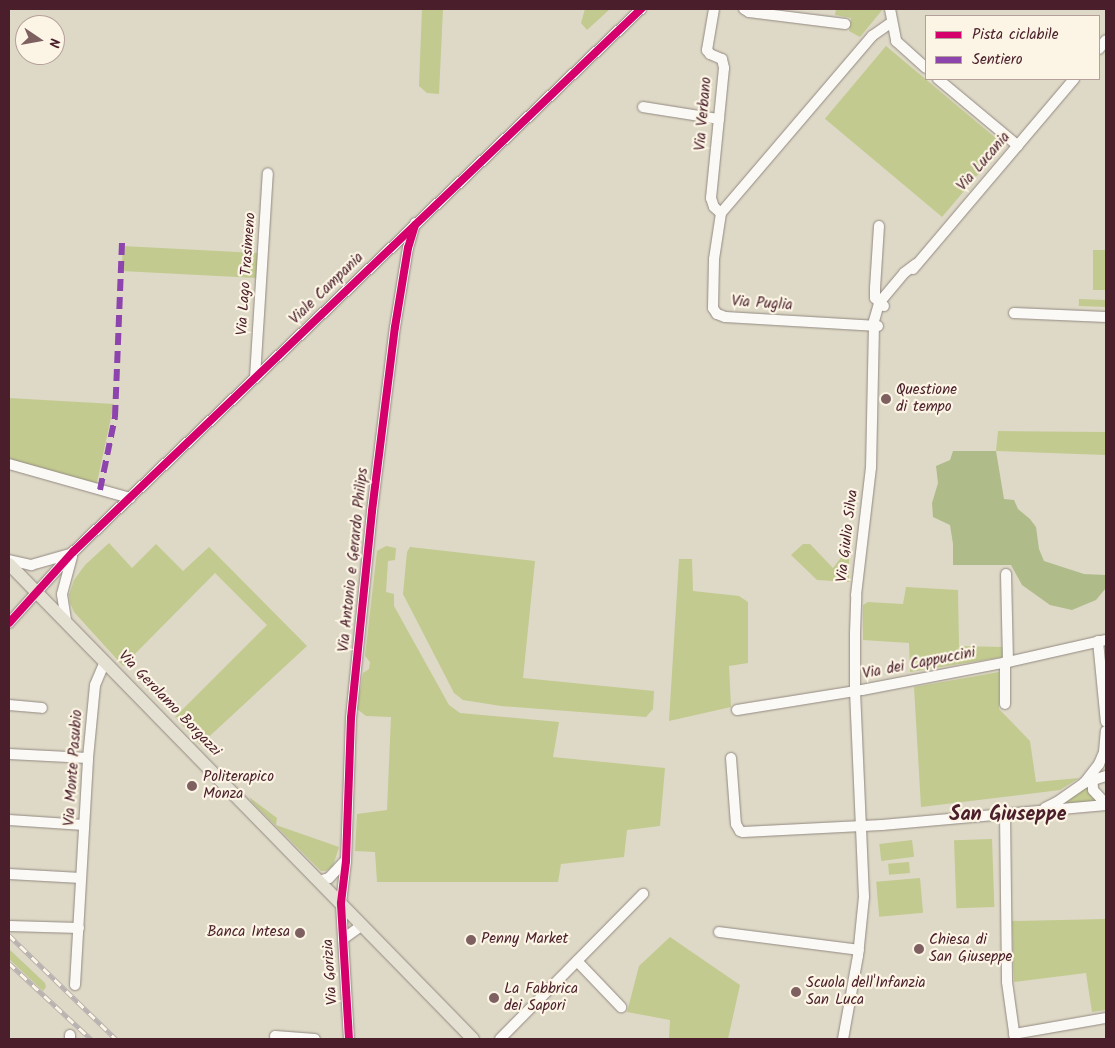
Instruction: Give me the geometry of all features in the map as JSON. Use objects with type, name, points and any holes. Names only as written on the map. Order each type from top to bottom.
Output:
[{"type":"main road","name":"Via Gerolamo Borgazzi","points":[[9,562],[473,1039]]},
{"type":"street","name":"Viale Campania","points":[[9,623],[73,552],[640,9]]},
{"type":"street","name":"Via Verbano","points":[[714,9],[707,50],[710,54],[724,61],[714,172]]},
{"type":"street","points":[[744,9],[749,12],[845,24]]},
{"type":"street","points":[[892,13],[896,41],[925,67]]},
{"type":"street","points":[[720,213],[892,13]]},
{"type":"street","points":[[939,80],[1018,146]]},
{"type":"street","name":"Via Lucania","points":[[882,305],[904,273],[916,264],[1073,80]]},
{"type":"street","points":[[643,107],[719,118]]},
{"type":"street","name":"Via Puglia","points":[[714,172],[711,198],[714,208],[720,213],[714,260],[713,308],[718,314],[725,317],[876,326]]},
{"type":"street","name":"Via Lago Trasimeno","points":[[255,377],[268,173]]},
{"type":"street","name":"Via Antonio e Gerardo Philips","points":[[340,903],[346,861],[351,718],[372,511],[395,328],[408,248],[415,223]]},
{"type":"street","name":"Via Giulio Silva","points":[[843,1039],[859,950],[864,898],[855,692],[856,595],[870,482],[873,384],[871,366],[876,326],[882,305],[875,298],[874,288],[879,226]]},
{"type":"street","points":[[1014,313],[1106,317]]},
{"type":"street","points":[[9,464],[130,498]]},
{"type":"street","name":"Viale Campania","points":[[9,562],[31,564],[55,560],[73,552]]},
{"type":"street","points":[[66,620],[62,594],[73,552]]},
{"type":"street","points":[[1005,704],[1007,662],[1006,574]]},
{"type":"street","points":[[1102,640],[1106,722]]},
{"type":"street","name":"Via dei Cappuccini","points":[[737,710],[855,692],[1007,662],[1102,640]]},
{"type":"street","name":"Via Monte Pasubio","points":[[75,984],[88,758],[95,685],[105,662]]},
{"type":"street","points":[[9,705],[42,708]]},
{"type":"street","points":[[1036,811],[1057,802],[1089,779],[1104,752],[1106,731]]},
{"type":"street","points":[[9,754],[88,758]]},
{"type":"street","points":[[731,758],[736,824],[740,831],[862,826],[1106,804]]},
{"type":"street","points":[[1089,779],[1106,776]]},
{"type":"street","points":[[1089,779],[1095,793],[1106,804]]},
{"type":"street","points":[[1005,814],[1007,982],[1015,1036],[1106,1018]]},
{"type":"street","points":[[9,820],[84,825]]},
{"type":"street","points":[[320,881],[329,878],[346,861]]},
{"type":"street","points":[[9,874],[81,878]]},
{"type":"street","points":[[500,1039],[643,894]]},
{"type":"street","name":"Via Gorizia","points":[[340,903],[349,1039]]},
{"type":"street","name":"Via Gorizia","points":[[343,939],[362,925]]},
{"type":"street","points":[[9,926],[79,928]]},
{"type":"street","points":[[720,932],[859,950]]},
{"type":"street","points":[[577,961],[621,1007]]},
{"type":"street","points":[[275,1036],[315,1039]]},
{"type":"green space","points":[[422,9],[443,9],[439,94],[427,93],[419,86]]},
{"type":"green space","points":[[585,9],[610,9],[587,30],[581,23]]},
{"type":"green space","points":[[836,9],[883,9],[860,37],[849,31],[851,18],[835,15]]},
{"type":"green space","points":[[886,46],[1003,144],[942,217],[825,119]]},
{"type":"green space","points":[[123,246],[259,253],[258,278],[122,271]]},
{"type":"green space","points":[[1093,250],[1106,250],[1106,290],[1093,290]]},
{"type":"green space","points":[[1079,299],[1106,300],[1106,307],[1079,306]]},
{"type":"green space","points":[[9,398],[114,404],[96,487],[9,462]]},
{"type":"green space","points":[[998,431],[1106,432],[1106,455],[996,451]]},
{"type":"green space","points":[[953,451],[996,451],[1004,499],[1014,500],[1018,509],[1036,527],[1039,549],[1044,561],[1084,574],[1106,575],[1106,588],[1096,600],[1072,610],[1050,605],[1022,585],[1011,565],[953,565],[953,544],[950,525],[933,517],[932,503],[938,483],[936,466],[950,460]]},
{"type":"green space","points":[[109,543],[132,568],[156,544],[183,571],[209,547],[307,646],[200,745],[175,717],[267,625],[215,573],[123,666],[74,612],[69,595],[74,580],[85,565]]},
{"type":"green space","points":[[803,544],[810,544],[833,568],[843,555],[849,556],[849,582],[817,580],[791,555]]},
{"type":"green space","points":[[386,546],[396,548],[395,560],[388,561],[386,592],[394,594],[394,606],[449,705],[460,713],[559,722],[553,757],[665,768],[660,826],[627,830],[624,857],[561,864],[558,882],[377,882],[375,852],[355,851],[357,814],[387,810],[391,717],[366,716],[357,709],[363,673],[369,669],[370,662],[365,656],[377,551]]},
{"type":"green space","points":[[410,547],[535,561],[523,678],[654,691],[653,709],[646,717],[501,706],[463,700],[454,693],[403,594],[407,552]]},
{"type":"green space","points":[[679,559],[692,559],[693,591],[739,596],[748,602],[748,663],[729,666],[731,707],[669,721]]},
{"type":"green space","points":[[906,587],[958,590],[959,646],[1003,647],[1003,657],[910,672],[909,643],[863,640],[863,605],[868,602],[903,604]]},
{"type":"green space","points":[[999,672],[999,709],[1030,741],[1036,782],[1079,778],[1060,790],[921,807],[914,687]]},
{"type":"green space","points":[[1088,785],[1097,801],[1058,805]]},
{"type":"green space","points":[[249,797],[277,818],[276,825],[339,847],[333,866],[326,871],[321,871],[252,802]]},
{"type":"green space","points":[[992,839],[994,907],[956,908],[954,840]]},
{"type":"green space","points":[[912,840],[914,857],[881,861],[879,844]]},
{"type":"green space","points":[[909,862],[910,873],[889,875],[888,864]]},
{"type":"green space","points":[[920,878],[923,913],[879,917],[876,882]]},
{"type":"green space","points":[[1106,919],[1106,1010],[1092,1012],[1086,973],[1014,982],[1012,921]]},
{"type":"green space","points":[[670,937],[740,985],[728,1039],[669,1039],[670,1020],[627,1012],[639,966]]},
{"type":"green space","points":[[9,949],[45,983],[46,987],[43,991],[9,959]]},
{"type":"railway","points":[[9,935],[116,1039]]},
{"type":"railway","points":[[9,963],[91,1039]]},
{"type":"marked path","points":[[100,490],[115,417],[122,242]]},
{"type":"cycle path","points":[[9,623],[73,552],[641,9]]},
{"type":"cycle path","points":[[349,1039],[341,903],[346,861],[351,718],[372,511],[395,327],[408,248],[415,225]]},
{"type":"place","name":"Questione di tempo","points":[[886,399]]},
{"type":"place","name":"Politerapico Monza","points":[[192,786]]},
{"type":"place","name":"Banca Intesa","points":[[300,933]]},
{"type":"place","name":"Penny Market","points":[[471,940]]},
{"type":"place","name":"Chiesa di San Giuseppe","points":[[919,949]]},
{"type":"place","name":"Scuola dell'Infanzia San Luca","points":[[796,992]]},
{"type":"place","name":"La Fabbrica dei Sapori","points":[[494,998]]},
{"type":"district","name":"San Giuseppe","points":[[1008,815]]}]
